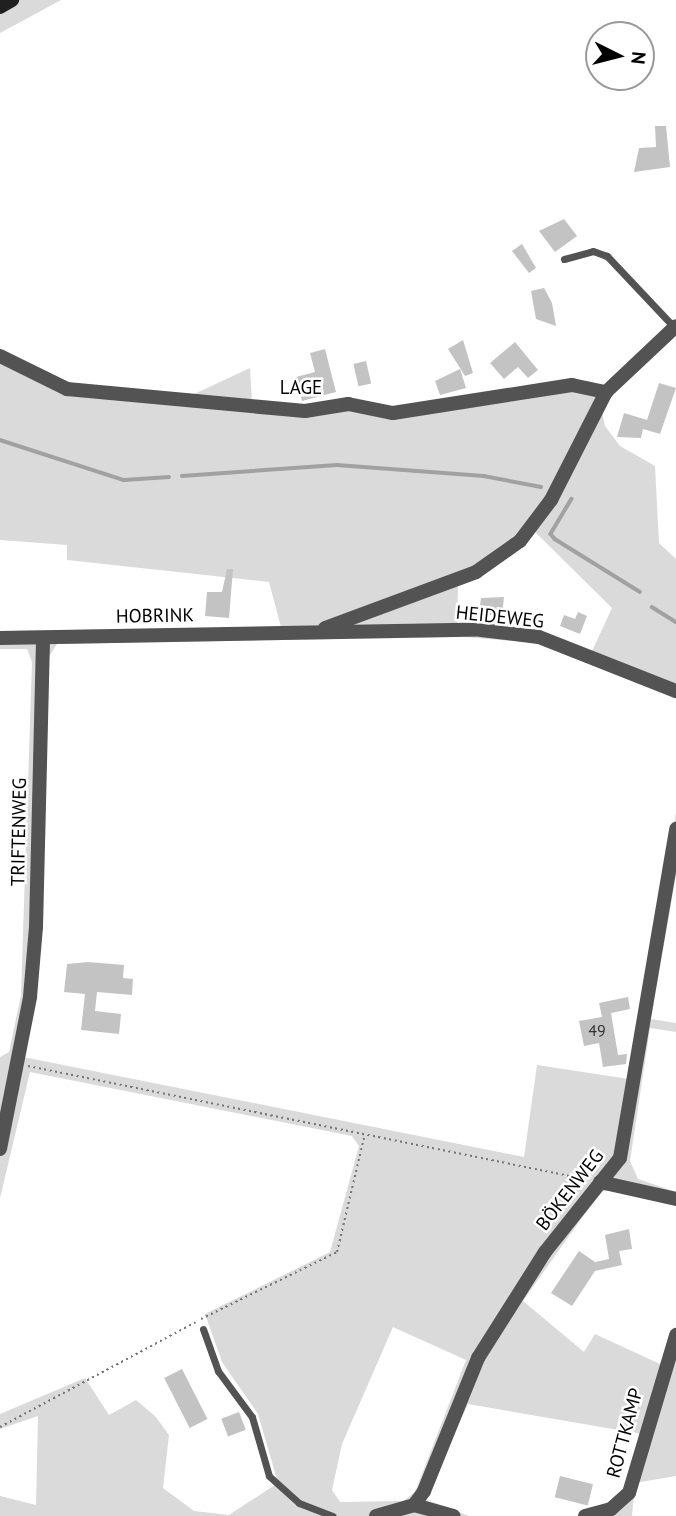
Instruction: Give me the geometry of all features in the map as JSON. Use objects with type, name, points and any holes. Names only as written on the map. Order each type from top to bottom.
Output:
[{"type":"main road","points":[[0,7],[12,0]]},
{"type":"street","points":[[310,633],[476,572],[520,541],[551,500],[606,391],[675,327]]},
{"type":"street","name":"LAGE","points":[[0,356],[67,389],[305,411],[348,404],[404,412],[572,385],[606,391]]},
{"type":"street","name":"HEIDEWEG","points":[[310,633],[481,630],[539,637],[676,691]]},
{"type":"street","name":"HOBRINK","points":[[0,638],[310,633]]},
{"type":"street","name":"TRIFTENWEG","points":[[0,1149],[36,927],[43,638]]},
{"type":"street","name":"BÖKENWEG","points":[[414,1505],[478,1358],[545,1252],[620,1158],[676,829]]},
{"type":"street","points":[[600,1182],[676,1199]]},
{"type":"street","name":"ROTTKAMP","points":[[585,1516],[611,1509],[629,1493],[676,1335]]},
{"type":"street","points":[[376,1516],[414,1505],[454,1516]]},
{"type":"lane","points":[[564,259],[593,251],[607,256],[675,327]]},
{"type":"lane","points":[[203,1329],[218,1371],[252,1417],[269,1476],[299,1503],[333,1516]]},
{"type":"path","points":[[16,1063],[600,1182]]},
{"type":"path","points":[[0,1427],[330,1258],[342,1242],[365,1132]]},
{"type":"shaded area","points":[[0,0],[61,0],[0,33]]},
{"type":"shaded area","points":[[0,349],[69,383],[190,396],[250,368],[252,402],[376,409],[571,379],[599,399],[605,426],[620,446],[655,466],[659,543],[676,559],[676,699],[537,643],[464,637],[57,644],[49,657],[23,1057],[524,1157],[537,1065],[629,1079],[676,812],[676,875],[651,1019],[676,1023],[676,1032],[650,1028],[630,1161],[638,1179],[676,1192],[601,1191],[523,1301],[584,1352],[595,1334],[660,1364],[676,1327],[676,1476],[635,1483],[632,1516],[614,1516],[642,1434],[468,1404],[425,1499],[469,1516],[0,1516],[0,1496],[36,1505],[38,1416],[0,1429],[0,1414],[85,1378],[109,1415],[136,1400],[155,1416],[169,1435],[163,1488],[194,1511],[229,1515],[278,1483],[258,1414],[222,1362],[205,1314],[330,1252],[359,1146],[352,1136],[30,1072],[0,1198],[0,1057],[9,1052],[21,995],[32,662],[27,649],[0,649],[0,631],[281,627],[269,582],[67,560],[67,545],[0,540]],"holes":[[[534,531],[612,608],[592,651],[457,625],[458,584]],[[393,1327],[466,1360],[415,1492],[403,1501],[340,1502],[332,1490],[342,1444]]]},
{"type":"building","points":[[655,126],[666,126],[670,167],[634,172],[639,148],[656,147]]},
{"type":"building","points":[[564,219],[577,236],[555,252],[539,231]]},
{"type":"building","points":[[522,244],[536,268],[529,273],[512,251]]},
{"type":"building","points":[[544,288],[552,303],[556,326],[536,319],[531,291]]},
{"type":"building","points":[[463,340],[473,373],[465,376],[448,349]]},
{"type":"building","points":[[515,342],[538,370],[528,378],[518,367],[504,379],[490,363]]},
{"type":"building","points":[[325,349],[336,392],[302,401],[296,377],[315,372],[310,353]]},
{"type":"building","points":[[366,361],[371,383],[359,386],[353,364]]},
{"type":"building","points":[[460,369],[466,388],[440,395],[435,381]]},
{"type":"building","points":[[659,383],[676,388],[660,434],[643,429],[641,438],[617,437],[624,413],[647,420]]},
{"type":"building","points":[[227,569],[233,569],[229,618],[205,616],[207,592],[222,592]]},
{"type":"building","points":[[504,597],[502,616],[479,614],[481,598]]},
{"type":"building","points":[[578,612],[587,616],[580,634],[560,626],[564,615],[575,619]]},
{"type":"building","points":[[88,962],[124,965],[123,978],[133,979],[132,995],[97,992],[95,1011],[121,1014],[119,1034],[81,1030],[85,994],[64,992],[67,964]]},
{"type":"building","points":[[628,997],[630,1009],[611,1013],[618,1055],[627,1054],[626,1064],[603,1067],[599,1043],[584,1046],[579,1021],[602,1017],[599,1003]]},
{"type":"building","points":[[629,1229],[632,1249],[619,1251],[622,1265],[595,1271],[572,1306],[551,1293],[579,1251],[595,1262],[609,1259],[605,1235]]},
{"type":"building","points":[[182,1369],[207,1419],[190,1428],[164,1378]]},
{"type":"building","points":[[239,1412],[246,1430],[228,1437],[221,1419]]},
{"type":"building","points":[[560,1476],[593,1484],[588,1506],[555,1497]]},
{"type":"waterway","points":[[0,440],[124,480],[169,477]]},
{"type":"waterway","points":[[182,476],[337,465],[484,476],[541,487]]},
{"type":"waterway","points":[[572,499],[551,534],[640,592]]},
{"type":"waterway","points":[[652,607],[676,622]]}]
